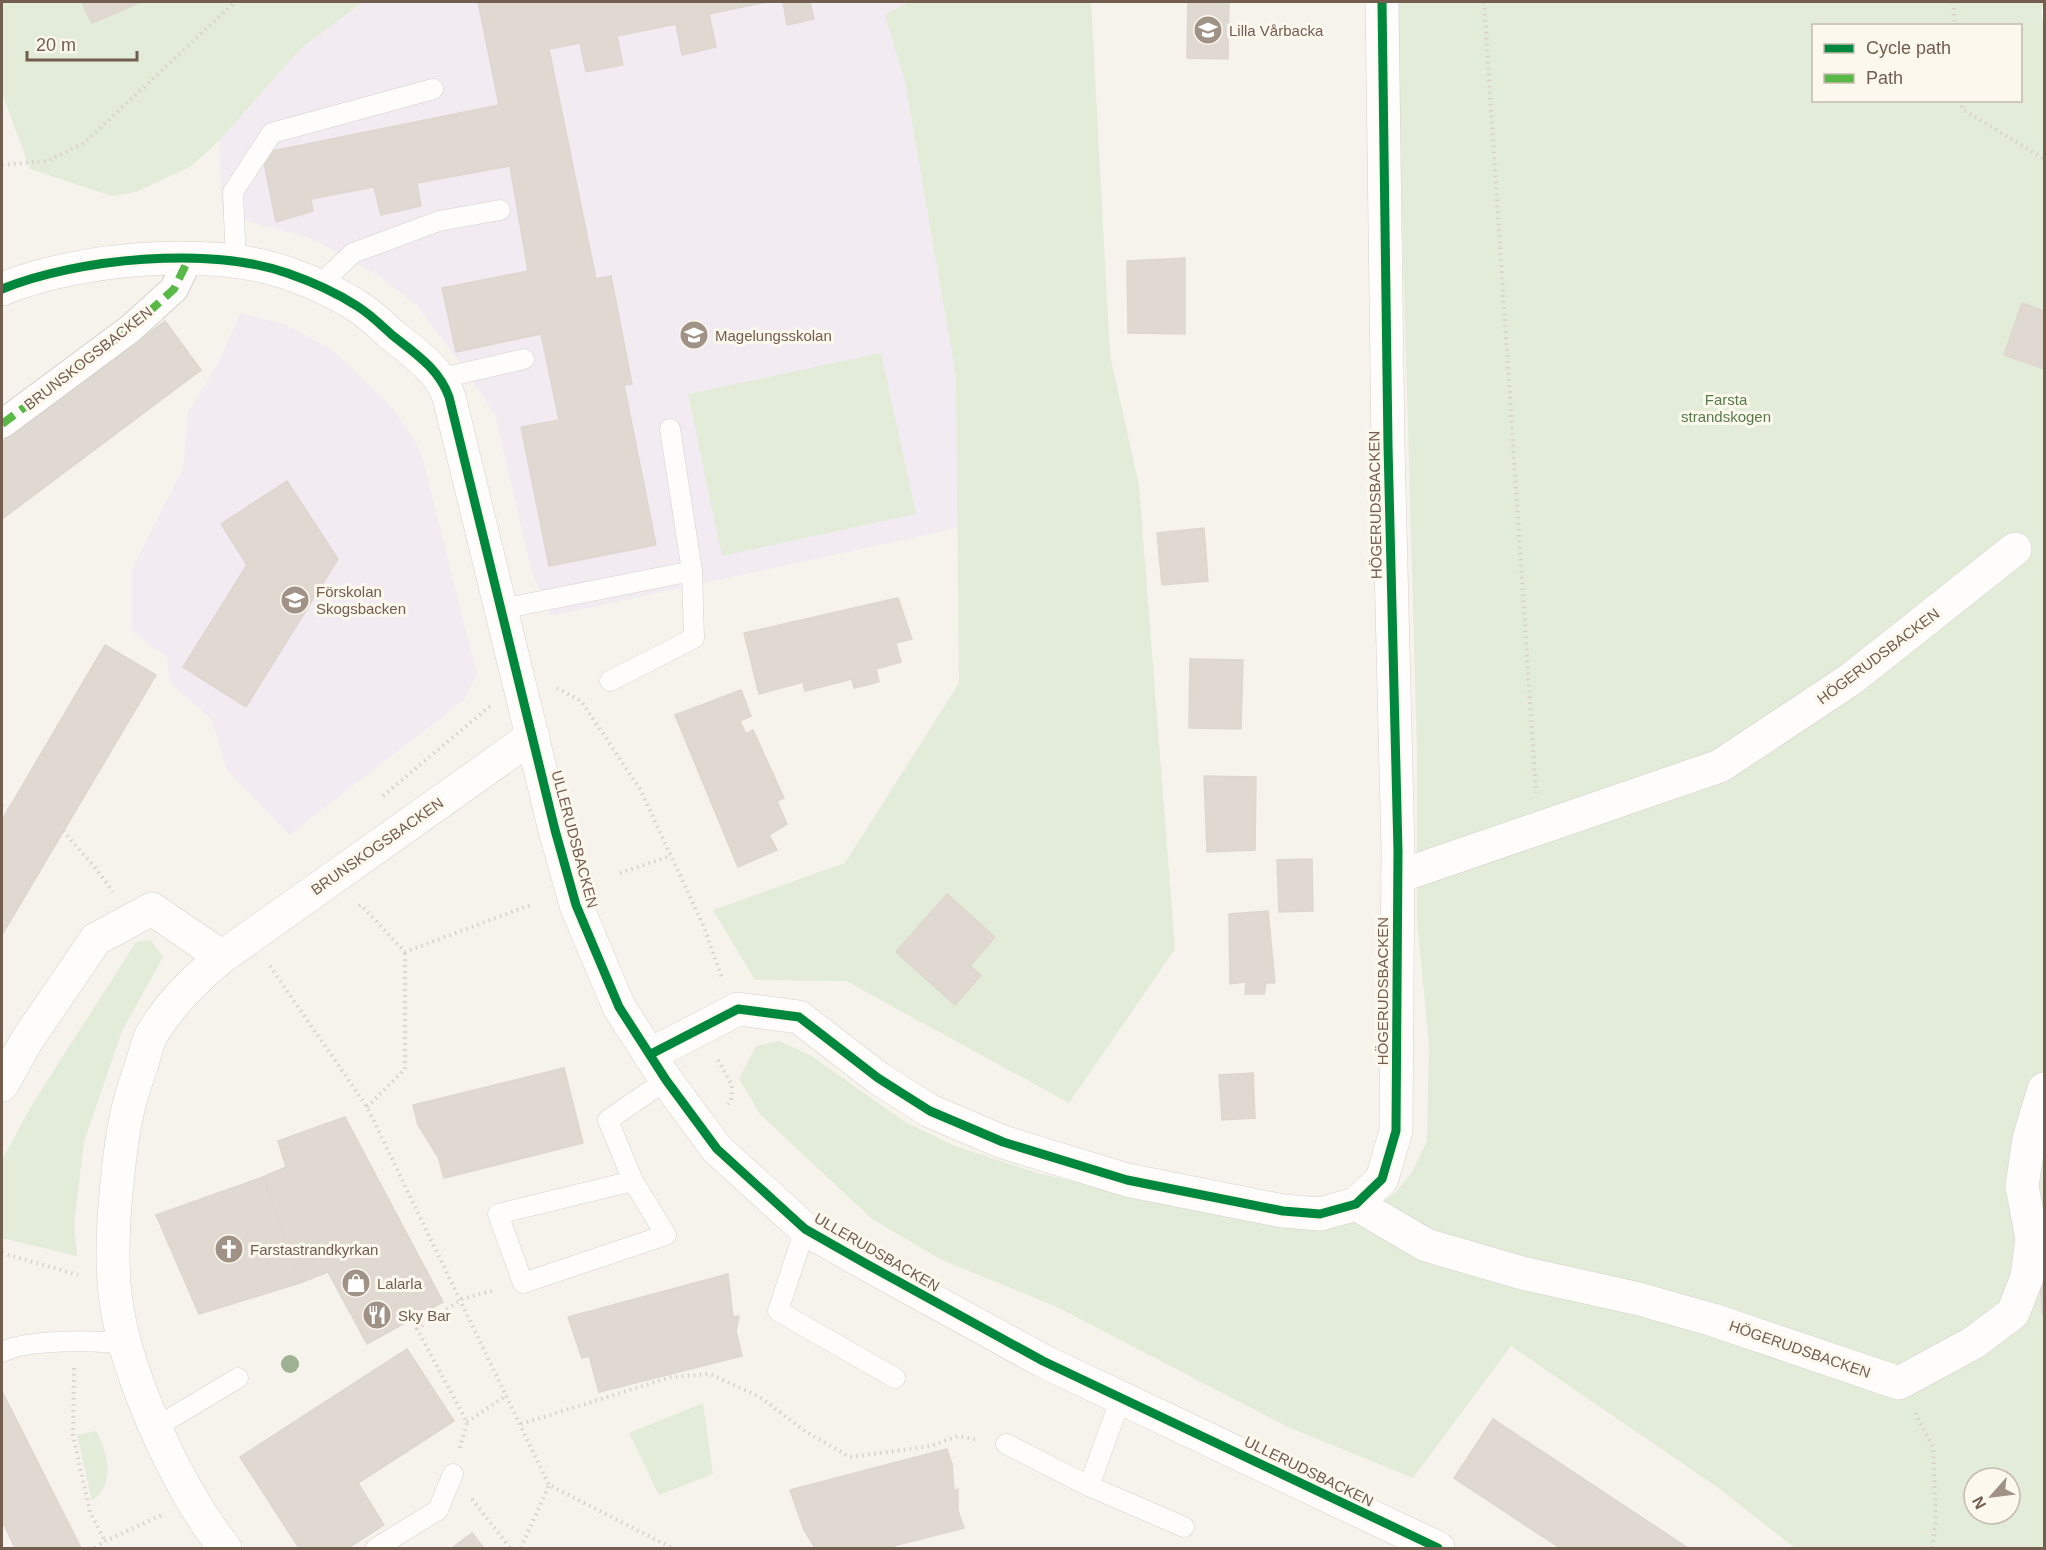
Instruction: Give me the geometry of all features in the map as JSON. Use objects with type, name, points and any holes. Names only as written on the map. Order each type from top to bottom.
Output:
[{"type":"street","name":"HÖGERUDSBACKEN","points":[[658,1067],[738,1009],[799,1017],[878,1078],[930,1112],[1003,1142],[1127,1180],[1283,1210],[1320,1214],[1356,1204],[1382,1179],[1396,1131],[1397,877],[1383,2]]},
{"type":"street","points":[[2,289],[73,267],[189,258],[236,263],[287,273],[357,306],[442,378]]},
{"type":"street","name":"BRUNSKOGSBACKEN","points":[[2,424],[130,329],[174,289],[189,258]]},
{"type":"street","name":"ULLERUDSBACKEN","points":[[442,378],[576,905],[619,1007],[658,1067],[717,1149],[805,1229],[1043,1361],[1281,1472],[1402,1541],[1438,1548]]},
{"type":"street","name":"HÖGERUDSBACKEN","points":[[1397,877],[1720,766],[1851,679],[2015,549]]},
{"type":"street","name":"BRUNSKOGSBACKEN","points":[[225,1548],[204,1522],[156,1427],[139,1389],[119,1321],[114,1284],[113,1232],[125,1114],[151,1035],[190,983],[222,957],[533,736]]},
{"type":"street","points":[[2,1085],[27,1040],[96,939],[152,909],[222,957]]},
{"type":"street","points":[[1899,1383],[1973,1343],[2013,1312],[2027,1277],[2032,1239],[2022,1186],[2030,1139],[2044,1089]]},
{"type":"street","name":"HÖGERUDSBACKEN","points":[[1356,1204],[1425,1245],[1522,1273],[1639,1299],[1713,1320],[1899,1383]]},
{"type":"lane","points":[[236,263],[233,192],[272,133],[433,89]]},
{"type":"lane","points":[[317,287],[353,253],[439,221],[500,210]]},
{"type":"lane","points":[[442,378],[524,359]]},
{"type":"lane","points":[[610,681],[694,638],[692,571],[670,429]]},
{"type":"lane","points":[[501,609],[692,571]]},
{"type":"lane","points":[[633,1181],[498,1214],[523,1283],[666,1235],[633,1181],[608,1120],[658,1067]]},
{"type":"lane","name":"ULLERUDSBACKEN","points":[[805,1229],[778,1311],[895,1378]]},
{"type":"lane","points":[[2,1352],[48,1343],[75,1344],[99,1340],[126,1344]]},
{"type":"lane","points":[[156,1427],[238,1378]]},
{"type":"lane","points":[[1089,1486],[1121,1398]]},
{"type":"lane","points":[[1006,1444],[1089,1486],[1184,1527]]},
{"type":"lane","points":[[376,1548],[438,1510],[453,1474]]},
{"type":"path","points":[[2,165],[47,161],[84,143],[235,2]]},
{"type":"path","points":[[1484,2],[1538,830]]},
{"type":"path","points":[[1953,2],[1955,24]]},
{"type":"path","points":[[1962,102],[1962,109],[2044,159]]},
{"type":"path","points":[[379,800],[488,706],[522,692],[555,687],[581,701],[640,789],[704,927],[724,982]]},
{"type":"path","points":[[2,806],[8,809]]},
{"type":"path","points":[[63,831],[94,866],[132,920]]},
{"type":"path","points":[[620,873],[670,856]]},
{"type":"path","points":[[405,952],[532,904]]},
{"type":"path","points":[[351,910],[361,905],[405,952],[405,1069],[367,1107]]},
{"type":"path","points":[[266,960],[367,1107],[462,1299],[549,1485],[672,1548]]},
{"type":"path","points":[[2,1253],[80,1275]]},
{"type":"path","points":[[462,1299],[417,1329],[468,1422]]},
{"type":"path","points":[[75,1344],[73,1435],[90,1512],[105,1541]]},
{"type":"path","points":[[521,1424],[670,1377],[710,1374],[760,1397],[806,1432],[850,1457],[931,1446],[957,1436],[1006,1444]]},
{"type":"path","points":[[1899,1383],[1933,1447],[1936,1522],[1932,1548]]},
{"type":"path","points":[[507,1395],[468,1422],[453,1474],[510,1548]]},
{"type":"path","points":[[521,1548],[549,1485]]},
{"type":"path","points":[[95,1548],[105,1541],[168,1512]]},
{"type":"shaded area","name":"Magelungsskolan","points":[[363,2],[909,2],[885,15],[905,82],[956,377],[958,528],[551,616],[532,573],[495,415],[462,365],[417,306],[381,277],[309,237],[259,225],[222,211],[219,141],[300,49]]},
{"type":"shaded area","name":"Förskolan Skogsbacken","points":[[240,313],[284,324],[330,348],[394,410],[421,452],[477,675],[464,700],[289,835],[226,768],[212,720],[169,681],[167,657],[132,631],[132,569],[183,468],[188,412],[219,362]]},
{"type":"green space","points":[[2,2],[363,2],[300,49],[219,141],[191,166],[136,192],[112,196],[30,169],[2,93]]},
{"type":"green space","points":[[909,2],[1091,2],[1110,355],[1139,485],[1175,949],[1069,1103],[846,981],[755,980],[713,910],[845,863],[959,683],[956,377],[905,82],[885,15]]},
{"type":"green space","name":"Farsta strandskogen","points":[[1396,2],[2044,2],[2041,12],[2044,27],[2044,1548],[1795,1548],[1717,1487],[1511,1346],[1413,1478],[1288,1427],[1057,1307],[940,1259],[872,1219],[760,1114],[739,1079],[756,1046],[779,1041],[810,1055],[905,1122],[955,1146],[1037,1173],[1161,1202],[1352,1221],[1394,1194],[1412,1172],[1427,1141],[1429,1045],[1417,920],[1417,750]]},
{"type":"green space","points":[[881,353],[916,514],[722,556],[688,394]]},
{"type":"green space","points":[[151,940],[163,957],[122,1031],[84,1142],[74,1224],[77,1256],[2,1238],[2,1160],[33,1103],[136,942]]},
{"type":"green space","points":[[703,1403],[713,1474],[659,1495],[629,1433]]},
{"type":"green space","points":[[96,1431],[104,1449],[108,1468],[104,1486],[100,1494],[92,1501],[77,1435]]},
{"type":"building","points":[[82,2],[141,2],[92,23]]},
{"type":"building","points":[[478,2],[766,2],[709,14],[716,47],[682,55],[676,24],[617,36],[623,65],[586,72],[580,43],[549,49],[596,279],[611,276],[632,384],[624,385],[656,545],[549,566],[521,427],[559,420],[541,334],[456,352],[442,288],[528,271],[510,166],[417,183],[421,206],[381,215],[374,187],[311,199],[313,211],[276,222],[262,153],[499,105]]},
{"type":"building","points":[[783,2],[810,2],[814,19],[787,25]]},
{"type":"building","name":"Lilla Vårbacka","points":[[1188,2],[1229,2],[1228,59],[1187,58]]},
{"type":"building","points":[[1185,258],[1185,334],[1128,333],[1127,261]]},
{"type":"building","points":[[2022,303],[2044,311],[2044,369],[2004,355]]},
{"type":"building","points":[[165,321],[201,370],[2,519],[2,442]]},
{"type":"building","points":[[287,481],[338,559],[246,707],[183,667],[247,565],[221,524]]},
{"type":"building","points":[[1204,528],[1208,581],[1162,585],[1157,533]]},
{"type":"building","points":[[898,598],[912,639],[896,643],[901,662],[876,669],[879,682],[854,688],[852,679],[805,691],[803,682],[759,694],[744,633]]},
{"type":"building","points":[[105,645],[156,675],[2,935],[2,820]]},
{"type":"building","points":[[1190,659],[1243,660],[1241,729],[1189,728]]},
{"type":"building","points":[[741,690],[751,716],[740,721],[746,734],[753,730],[784,798],[777,801],[787,824],[769,835],[777,850],[738,867],[675,715]]},
{"type":"building","points":[[1204,776],[1256,777],[1255,850],[1207,852]]},
{"type":"building","points":[[1312,859],[1313,911],[1279,912],[1277,860]]},
{"type":"building","points":[[947,894],[995,937],[970,966],[981,975],[955,1005],[896,952]]},
{"type":"building","points":[[1268,911],[1275,983],[1266,983],[1264,994],[1245,994],[1246,982],[1230,984],[1229,914]]},
{"type":"building","points":[[564,1068],[583,1143],[444,1178],[438,1157],[418,1125],[413,1105]]},
{"type":"building","points":[[1253,1073],[1255,1118],[1222,1120],[1219,1075]]},
{"type":"building","points":[[345,1117],[443,1302],[367,1344],[328,1272],[300,1283],[263,1177],[286,1167],[278,1141]]},
{"type":"building","name":"Farstastrandkyrkan","points":[[263,1177],[300,1283],[199,1314],[156,1215]]},
{"type":"building","points":[[2044,1231],[2044,1314],[2042,1314],[2038,1232]]},
{"type":"building","points":[[728,1274],[733,1317],[739,1316],[736,1331],[742,1356],[599,1392],[589,1356],[582,1358],[568,1317]]},
{"type":"building","points":[[407,1349],[454,1421],[358,1483],[384,1525],[348,1548],[299,1548],[240,1457]]},
{"type":"building","points":[[2,1391],[81,1548],[15,1548],[2,1521]]},
{"type":"building","points":[[1493,1419],[1688,1548],[1560,1548],[1454,1478]]},
{"type":"building","points":[[947,1449],[952,1464],[954,1491],[958,1489],[958,1510],[964,1528],[886,1548],[815,1548],[804,1530],[790,1490]]},
{"type":"building","points":[[472,1533],[484,1548],[452,1548]]},
{"type":"marked path","points":[[2,424],[130,329],[174,289],[189,258]]},
{"type":"cycle path","points":[[651,1054],[738,1009],[799,1017],[878,1078],[930,1111],[1003,1142],[1127,1180],[1283,1211],[1320,1214],[1356,1204],[1382,1179],[1396,1131],[1398,851],[1388,446],[1382,2]]},
{"type":"cycle path","points":[[2,289],[33,278],[68,270],[144,259],[183,258],[255,265],[296,276],[341,296],[366,312],[418,356],[433,370],[449,397],[555,830],[576,905],[619,1007],[666,1080],[717,1149],[805,1229],[870,1266],[1043,1361],[1438,1548]]},
{"type":"place","name":"Lilla Vårbacka","points":[[1208,30]]},
{"type":"place","name":"Magelungsskolan","points":[[694,335]]},
{"type":"place","name":"Förskolan Skogsbacken","points":[[295,600]]},
{"type":"place","name":"Farstastrandkyrkan","points":[[229,1249]]},
{"type":"place","name":"Lalarla","points":[[356,1283]]},
{"type":"place","name":"Sky Bar","points":[[377,1315]]}]
